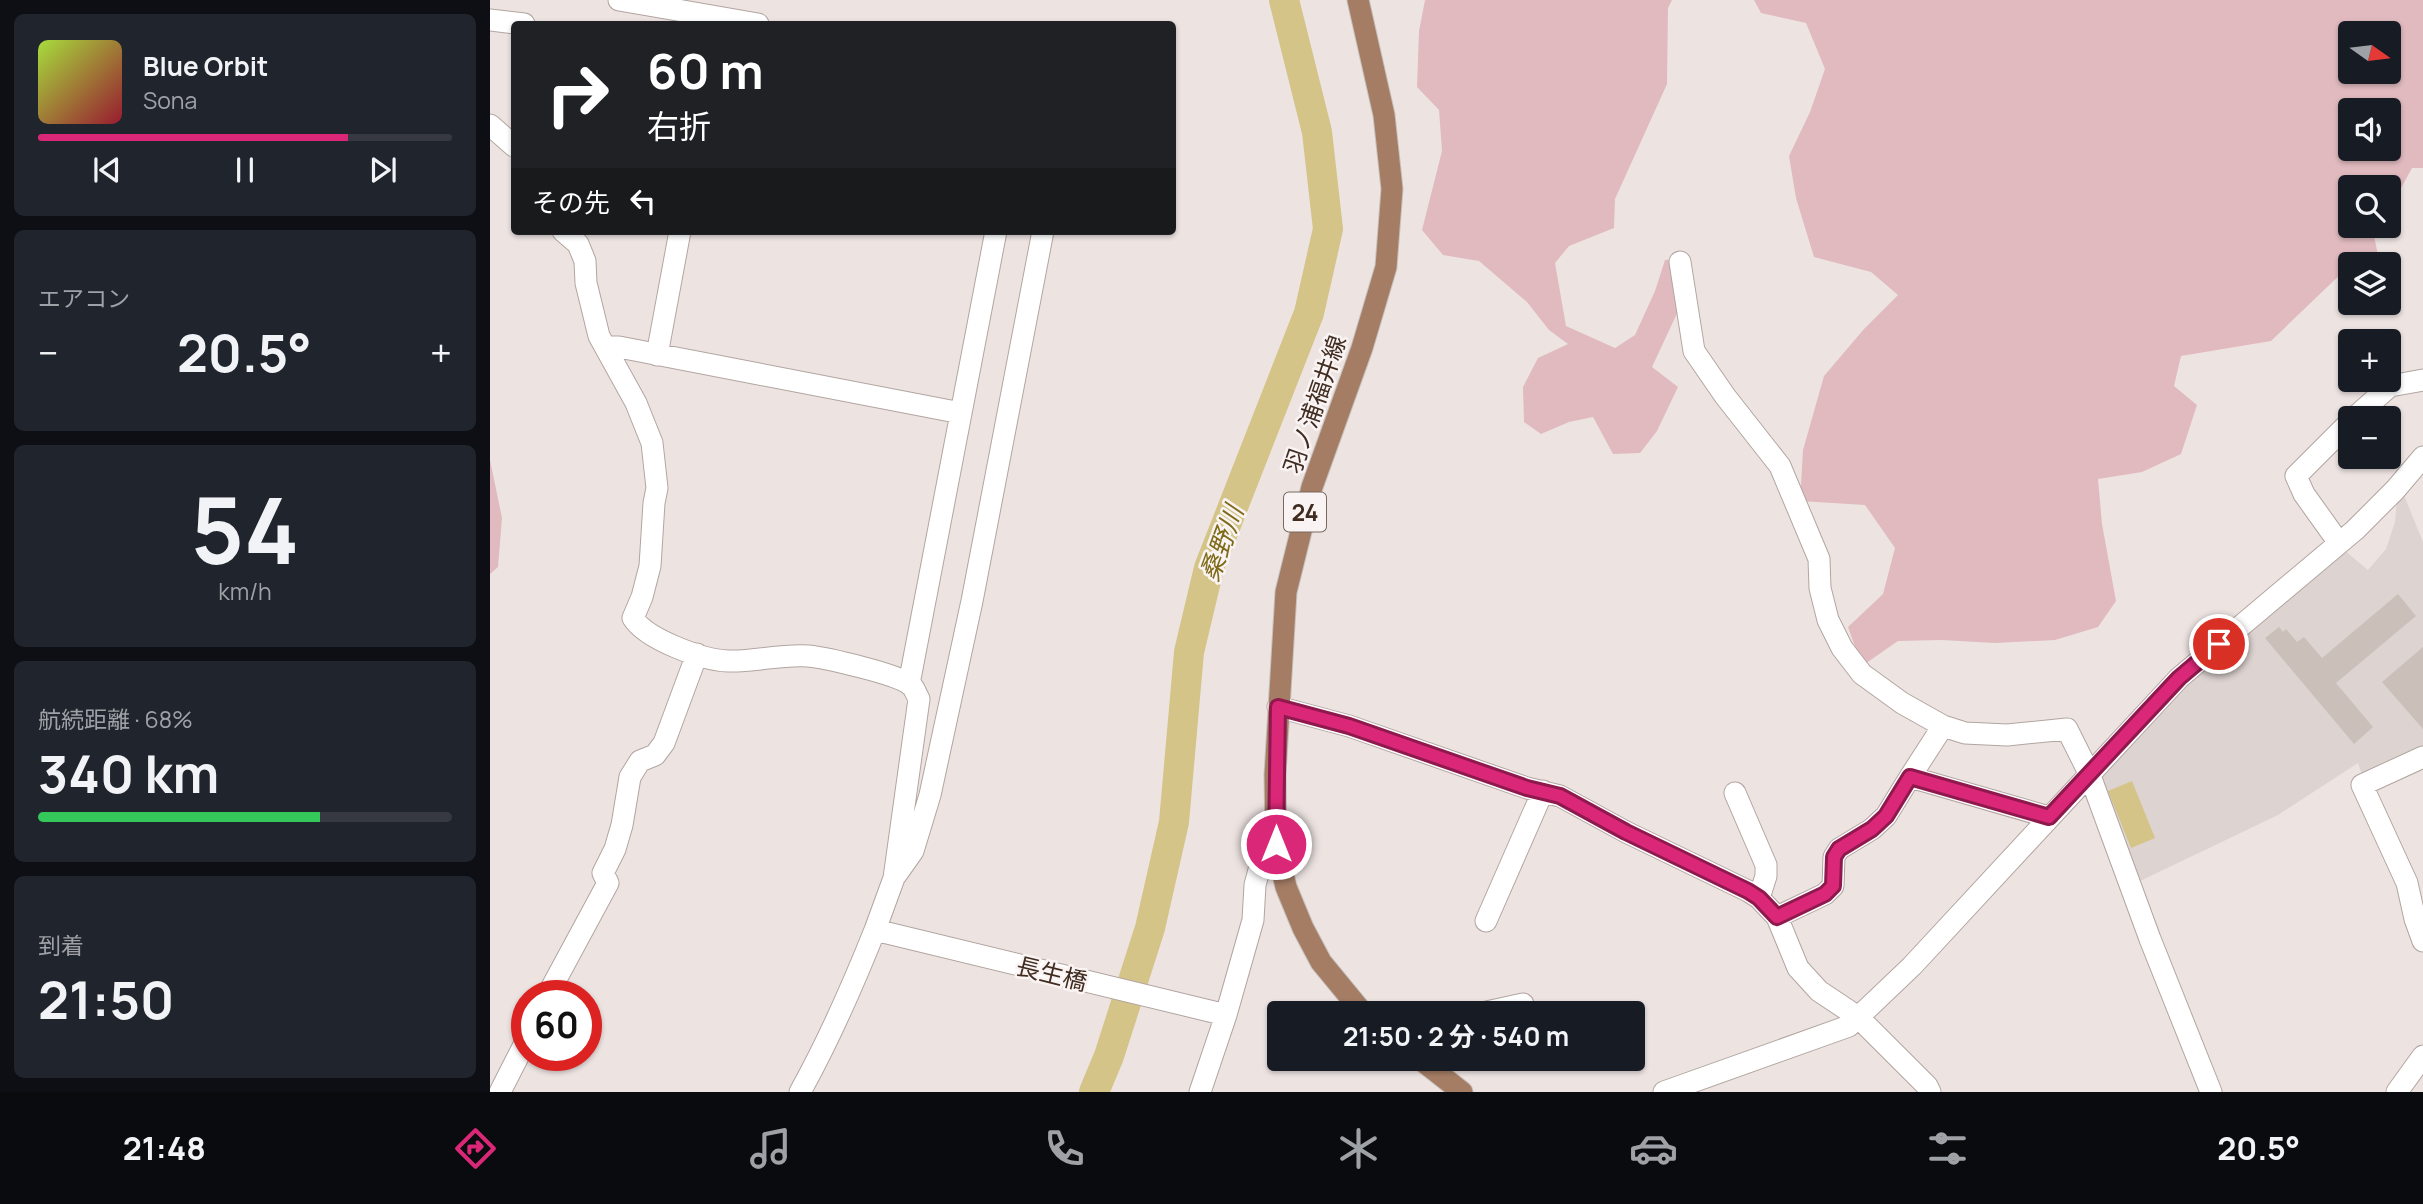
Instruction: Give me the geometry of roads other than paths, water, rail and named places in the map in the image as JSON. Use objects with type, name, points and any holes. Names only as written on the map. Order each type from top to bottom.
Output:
[{"type":"main road","name":"羽ノ浦福井線","points":[[1353,1001],[1321,962],[1303,928],[1286,887],[1276,844],[1278,707],[1286,592],[1312,487],[1362,348],[1386,267],[1392,189],[1387,139],[1358,0]]},
{"type":"main road","points":[[1435,1071],[1462,1092]]},
{"type":"street","points":[[619,0],[741,21]]},
{"type":"street","points":[[490,20],[511,22]]},
{"type":"street","points":[[490,125],[511,143]]},
{"type":"street","points":[[568,235],[578,244],[585,261],[586,283],[599,336],[636,403],[652,443],[657,488],[650,566],[633,618],[639,628],[655,639],[727,661],[810,656],[892,676],[909,684],[919,699],[894,878],[882,932],[800,1092]]},
{"type":"street","points":[[657,355],[679,235]]},
{"type":"street","points":[[909,684],[995,235]]},
{"type":"street","points":[[894,878],[913,851],[930,795],[972,601],[1042,235]]},
{"type":"street","points":[[1680,262],[1694,351],[1725,396],[1780,466],[1819,559],[1820,588],[1828,620],[1842,648],[1862,674],[1902,703],[1943,726],[1965,733],[1991,735],[2067,729],[2089,773],[2150,939],[2211,1092]]},
{"type":"street","points":[[606,347],[961,413]]},
{"type":"street","points":[[2368,406],[2390,386],[2423,380]]},
{"type":"street","points":[[2338,434],[2295,476],[2339,542]]},
{"type":"street","points":[[1676,1090],[1849,1026],[1912,967],[2179,678],[2339,542],[2395,490],[2423,457]]},
{"type":"street","points":[[556,980],[608,883],[603,873],[615,849],[622,825],[630,777],[640,761],[655,755],[664,743],[697,653]]},
{"type":"street","points":[[1278,707],[1349,726],[1527,788],[1560,796],[1759,898],[1777,917],[1798,968],[1819,990],[1858,1017],[1930,1092]]},
{"type":"street","points":[[1777,917],[1825,894],[1833,886],[1834,857],[1839,849],[1872,829],[1886,816],[1943,726]]},
{"type":"street","points":[[2423,757],[2362,785],[2407,883],[2423,941]]},
{"type":"street","points":[[1910,777],[2049,817]]},
{"type":"street","points":[[1486,921],[1544,791]]},
{"type":"street","points":[[1735,793],[1766,865],[1766,876],[1759,898]]},
{"type":"street","points":[[1200,1092],[1220,1014],[1253,919],[1255,885],[1263,855],[1276,844]]},
{"type":"street","name":"長生橋","points":[[882,932],[1220,1014]]},
{"type":"street","points":[[2397,1092],[2423,1056]]},
{"type":"street","points":[[500,1092],[511,1070]]},
{"type":"waterway","name":"桑野川","points":[[1094,1092],[1109,1056],[1150,928],[1174,822],[1189,652],[1209,568],[1309,313],[1328,229],[1317,132],[1284,0]]}]
